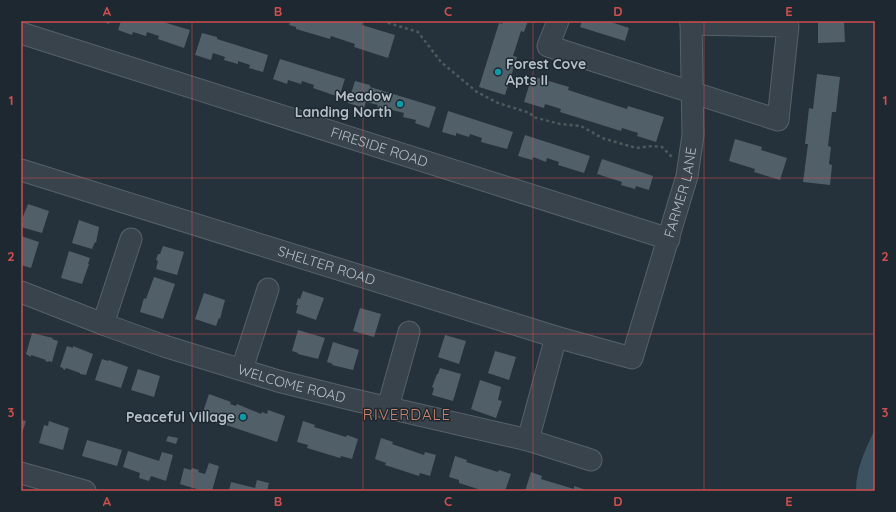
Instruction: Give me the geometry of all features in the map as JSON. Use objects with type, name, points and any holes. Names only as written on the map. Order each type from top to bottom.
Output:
[{"type":"street","points":[[558,21],[548,46],[778,120],[788,26],[691,22]]},
{"type":"street","name":"FARMER LANE","points":[[632,358],[669,238],[689,166],[693,134],[691,22]]},
{"type":"street","name":"FIRESIDE ROAD","points":[[21,33],[669,238]]},
{"type":"street","name":"SHELTER ROAD","points":[[21,170],[556,337],[632,358]]},
{"type":"street","points":[[103,324],[131,239]]},
{"type":"street","points":[[242,369],[268,289]]},
{"type":"street","name":"WELCOME ROAD","points":[[21,292],[164,346],[278,381],[528,440],[591,460]]},
{"type":"street","points":[[388,407],[409,332]]},
{"type":"street","points":[[528,440],[556,337]]},
{"type":"street","points":[[21,473],[85,491]]},
{"type":"path","points":[[382,21],[418,32],[441,62],[477,92],[498,103],[530,112],[533,117],[553,122],[581,126],[602,138],[636,148],[653,146],[662,147],[673,159],[689,166]]},
{"type":"water","points":[[875,429],[875,491],[856,491],[859,467]]},
{"type":"building","points":[[101,21],[110,21],[109,24]]},
{"type":"building","points":[[121,21],[160,21],[190,30],[184,48],[158,39],[159,36],[147,32],[146,36],[133,32],[132,35],[118,30]]},
{"type":"building","points":[[291,21],[360,21],[363,22],[362,25],[395,35],[388,58],[354,47],[355,44],[331,36],[330,39],[296,29],[296,27],[289,25]]},
{"type":"building","name":"Forest Cove Apts II","points":[[503,21],[528,21],[524,32],[521,31],[513,56],[517,57],[505,95],[479,87],[499,23],[502,24]]},
{"type":"building","points":[[582,21],[608,21],[629,28],[625,41],[580,27]]},
{"type":"building","points":[[818,21],[844,21],[845,42],[818,43]]},
{"type":"building","points":[[202,33],[268,55],[263,72],[249,68],[250,65],[238,61],[238,64],[224,60],[225,57],[213,53],[211,60],[195,55]]},
{"type":"building","points":[[280,59],[345,79],[339,97],[313,88],[314,85],[302,81],[301,84],[288,80],[287,84],[273,79]]},
{"type":"building","points":[[817,74],[840,77],[836,112],[832,112],[828,146],[831,147],[829,164],[832,165],[830,185],[803,182],[808,144],[805,144],[809,108],[813,109]]},
{"type":"building","points":[[532,76],[569,87],[568,90],[627,109],[628,106],[664,117],[656,142],[637,136],[638,133],[622,128],[621,131],[560,112],[561,109],[545,104],[544,108],[524,102]]},
{"type":"building","name":"Meadow Landing North","points":[[355,81],[436,107],[429,128],[415,123],[416,120],[403,117],[404,113],[392,110],[391,113],[377,108],[378,105],[366,102],[364,108],[348,103]]},
{"type":"building","points":[[448,111],[513,132],[507,149],[481,142],[482,138],[470,134],[469,137],[456,133],[456,136],[442,132]]},
{"type":"building","points":[[525,135],[590,156],[584,173],[558,165],[559,162],[547,158],[546,162],[533,157],[532,160],[518,156]]},
{"type":"building","points":[[735,139],[762,147],[761,150],[787,158],[780,180],[754,172],[755,169],[729,161]]},
{"type":"building","points":[[602,159],[653,176],[649,190],[636,186],[635,189],[621,185],[622,182],[597,174]]},
{"type":"building","points":[[28,204],[49,211],[42,233],[21,227],[22,219]]},
{"type":"building","points":[[79,220],[99,227],[96,243],[95,242],[92,249],[72,243]]},
{"type":"building","points":[[21,236],[39,242],[31,268],[21,265]]},
{"type":"building","points":[[163,246],[184,252],[177,275],[156,269],[158,261],[156,260]]},
{"type":"building","points":[[69,251],[90,258],[82,284],[61,278]]},
{"type":"building","points":[[154,277],[175,284],[163,319],[140,312],[144,298],[146,299]]},
{"type":"building","points":[[303,291],[324,298],[316,320],[296,313],[298,298],[300,299]]},
{"type":"building","points":[[204,293],[225,300],[220,319],[219,318],[216,326],[195,319]]},
{"type":"building","points":[[360,308],[381,314],[374,337],[353,331]]},
{"type":"building","points":[[298,330],[325,338],[318,359],[292,351]]},
{"type":"building","points":[[32,333],[53,338],[52,339],[58,341],[52,362],[45,361],[46,360],[31,355],[31,357],[26,354]]},
{"type":"building","points":[[445,335],[466,341],[459,364],[438,357]]},
{"type":"building","points":[[333,342],[359,350],[353,370],[332,365],[333,364],[327,362]]},
{"type":"building","points":[[67,346],[73,348],[73,346],[93,354],[86,375],[66,368],[65,370],[60,367]]},
{"type":"building","points":[[495,351],[516,357],[509,380],[488,373]]},
{"type":"building","points":[[102,359],[128,367],[121,388],[95,380]]},
{"type":"building","points":[[440,368],[461,374],[453,401],[432,395],[434,388],[432,387]]},
{"type":"building","points":[[138,369],[160,376],[154,397],[131,390]]},
{"type":"building","points":[[480,380],[501,387],[498,400],[502,401],[496,418],[471,409]]},
{"type":"building","name":"Peaceful Village","points":[[209,394],[231,402],[230,404],[236,406],[237,404],[261,414],[262,412],[267,414],[268,410],[285,416],[277,442],[201,418]]},
{"type":"building","points":[[21,420],[26,421],[21,436]]},
{"type":"building","points":[[49,421],[69,428],[63,450],[39,443],[44,425],[48,426]]},
{"type":"building","points":[[303,421],[315,425],[314,427],[346,437],[347,435],[358,439],[352,459],[341,456],[340,458],[307,448],[308,445],[297,442]]},
{"type":"building","points":[[168,436],[178,438],[176,444],[166,441]]},
{"type":"building","points":[[381,438],[393,442],[392,444],[424,455],[425,452],[436,455],[430,476],[420,473],[419,476],[385,465],[386,463],[375,459]]},
{"type":"building","points":[[87,440],[122,450],[117,466],[82,456]]},
{"type":"building","points":[[128,451],[159,461],[162,452],[173,455],[166,481],[151,476],[149,481],[139,478],[140,473],[123,467]]},
{"type":"building","points":[[455,456],[467,460],[466,462],[498,472],[499,470],[511,474],[505,491],[484,491],[459,483],[459,480],[449,477]]},
{"type":"building","points":[[209,463],[219,466],[212,491],[203,491],[180,484],[184,468],[199,470],[198,472],[205,474]]},
{"type":"building","points":[[531,472],[542,476],[541,479],[574,489],[574,486],[586,491],[525,491]]},
{"type":"building","points":[[257,480],[269,483],[267,491],[229,491],[231,482],[255,488]]},
{"type":"place","name":"Forest Cove Apts II","points":[[498,72]]},
{"type":"place","name":"Meadow Landing North","points":[[400,104]]},
{"type":"place","name":"Peaceful Village","points":[[243,417]]},
{"type":"district","name":"RIVERDALE","points":[[407,414]]}]
